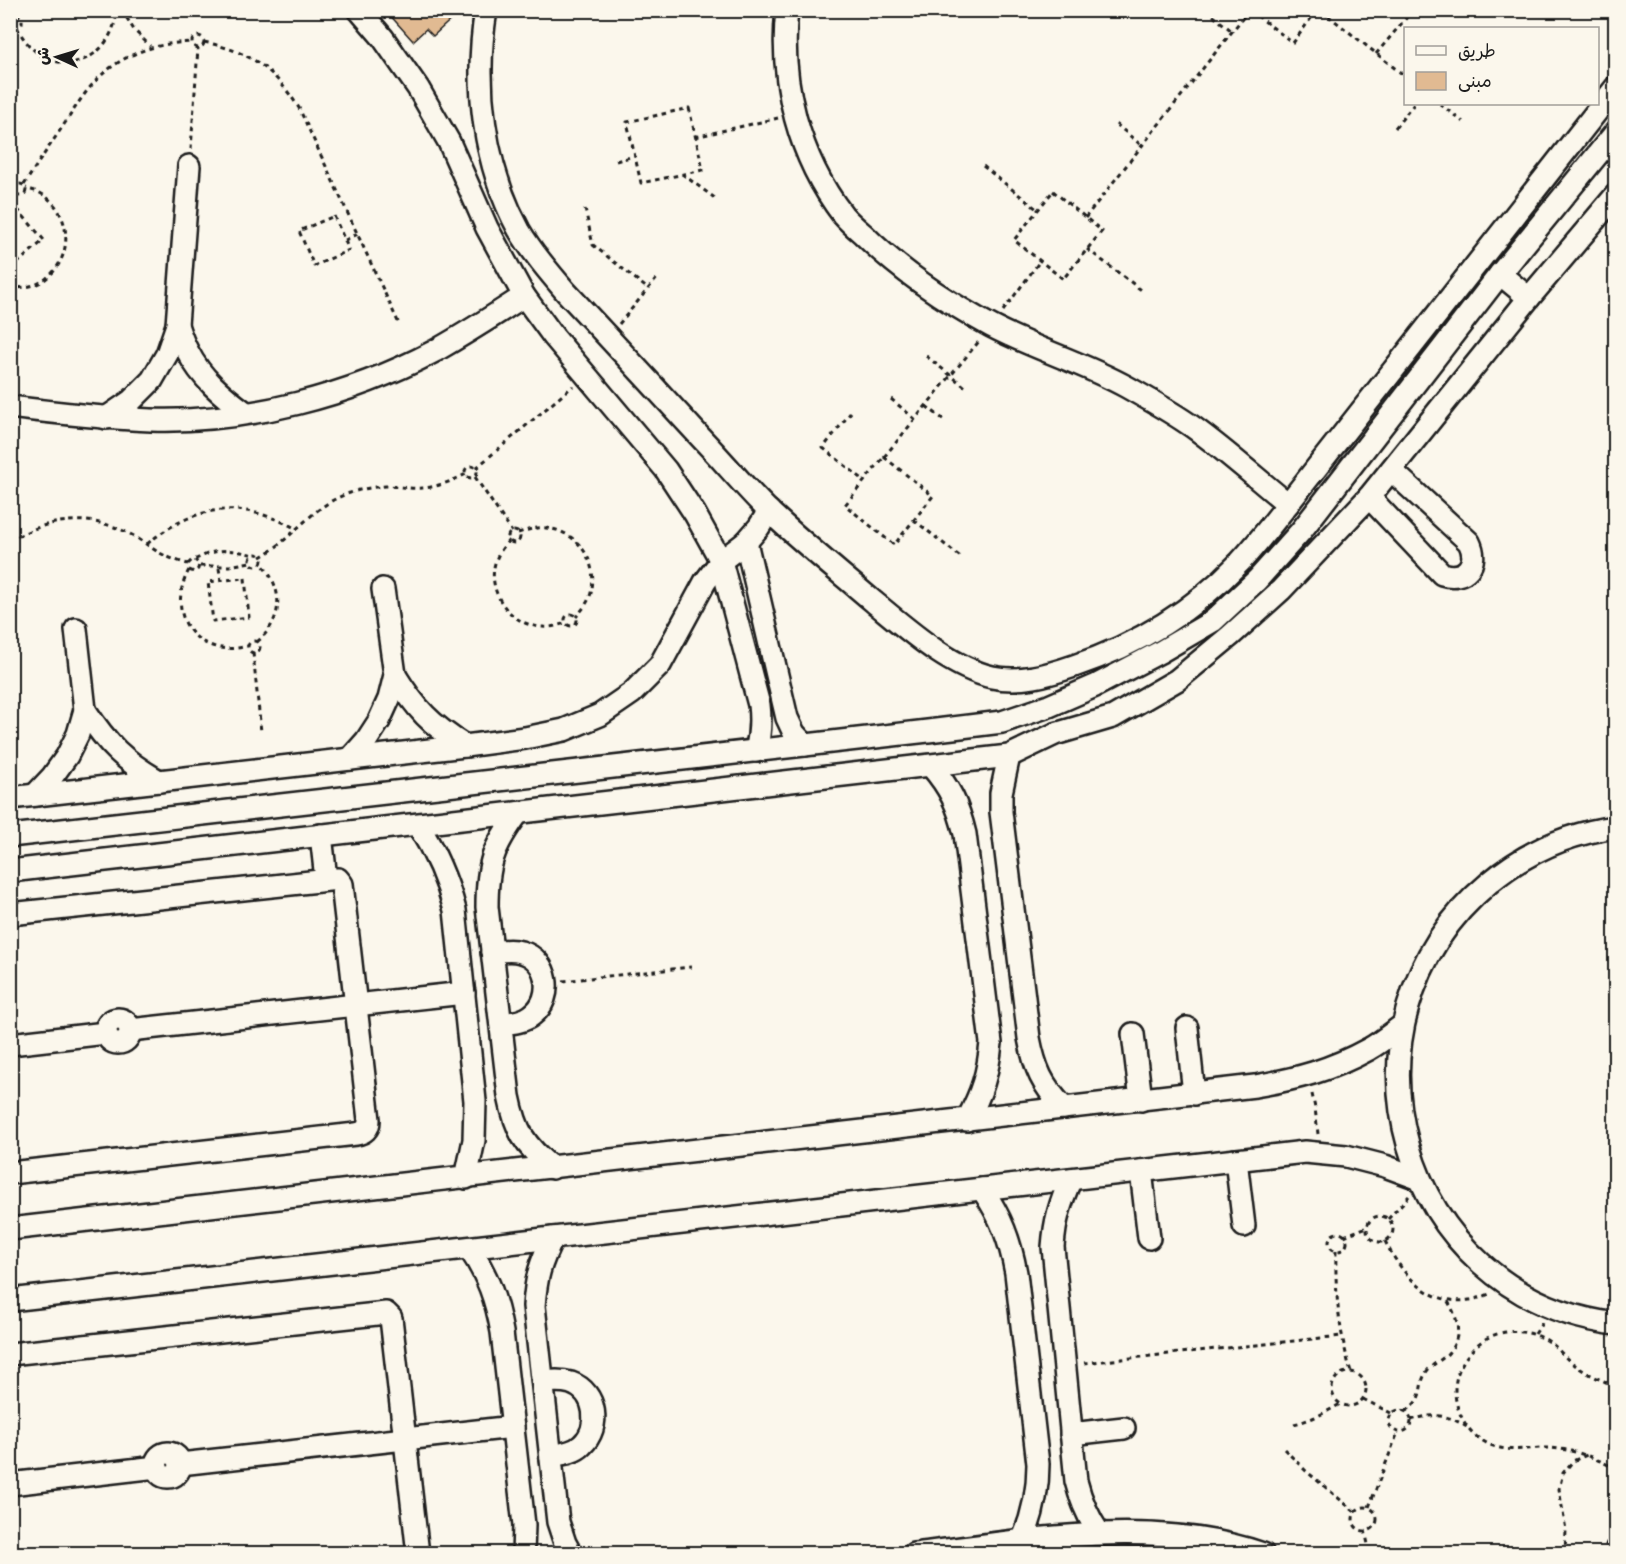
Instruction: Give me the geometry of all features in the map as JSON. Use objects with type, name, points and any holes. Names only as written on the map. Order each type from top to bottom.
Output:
[{"type":"street","points":[[359,10],[383,38],[418,88],[449,142],[487,228],[519,288],[549,331],[666,470],[695,514],[721,561],[759,705],[760,736],[756,751]]},
{"type":"street","points":[[486,10],[480,72],[483,117],[490,156],[502,194],[519,230],[540,262],[769,511],[854,585],[935,649],[964,667],[992,677],[1024,679],[1056,672],[1097,658],[1137,640],[1174,618],[1209,591],[1241,561],[1616,87]]},
{"type":"street","points":[[787,10],[786,70],[794,114],[805,148],[844,216],[917,281],[992,326],[1086,367],[1163,407],[1195,428],[1288,504]]},
{"type":"street","points":[[10,836],[1002,722],[1049,706],[1095,686],[1213,621],[1257,580],[1301,531],[1500,273],[1616,132]]},
{"type":"street","points":[[106,418],[131,402],[152,380],[167,354],[177,325],[189,166]]},
{"type":"street","points":[[10,871],[1009,756],[1055,734],[1113,717],[1177,680],[1281,590],[1369,497],[1529,298],[1616,195]]},
{"type":"street","points":[[10,406],[106,418],[153,420],[246,413],[295,404],[389,372],[434,351],[519,288],[540,262]]},
{"type":"street","points":[[1500,273],[1529,298]]},
{"type":"street","points":[[177,325],[188,352],[203,375],[223,396],[246,413]]},
{"type":"street","points":[[1369,497],[1442,574],[1451,577],[1461,575],[1468,569],[1473,561],[1473,551],[1469,542],[1391,470]]},
{"type":"street","points":[[10,798],[465,746],[564,730],[600,715],[632,693],[660,665],[705,582],[721,561],[746,542],[769,511]]},
{"type":"street","points":[[746,542],[787,718],[794,732],[805,745]]},
{"type":"street","points":[[350,759],[380,721],[395,675],[383,589]]},
{"type":"street","points":[[35,795],[67,756],[78,734],[85,710],[76,629]]},
{"type":"street","points":[[395,675],[408,697],[424,716],[444,733],[465,746]]},
{"type":"street","points":[[85,710],[99,732],[116,751],[136,768],[159,781]]},
{"type":"street","points":[[1009,756],[1003,784],[1001,812],[1029,1038],[1040,1077],[1064,1108]]},
{"type":"street","points":[[931,766],[949,788],[961,815],[991,1042],[984,1083],[967,1120]]},
{"type":"street","points":[[345,798],[339,804],[336,812],[337,821],[342,828],[350,832]]},
{"type":"street","points":[[268,807],[280,818],[281,827],[278,835],[272,841]]},
{"type":"street","points":[[518,813],[503,833],[492,856],[487,881],[487,907],[513,1117],[522,1137],[536,1155],[552,1168]]},
{"type":"street","points":[[418,825],[441,866],[455,910],[476,1120],[466,1178]]},
{"type":"street","points":[[1616,827],[1594,830],[1549,845],[1507,868],[1470,899],[1440,936],[1417,979],[1403,1025],[1398,1065],[1400,1106],[1408,1146],[1421,1180],[1445,1224],[1475,1258],[1511,1287],[1551,1308],[1594,1322],[1616,1324]]},
{"type":"street","points":[[321,836],[326,879]]},
{"type":"street","points":[[10,914],[338,879],[342,884],[369,1120],[369,1125],[362,1133],[10,1173]]},
{"type":"street","points":[[492,952],[509,950],[522,952],[534,959],[543,970],[547,983],[546,996],[540,1008],[531,1017],[501,1024]]},
{"type":"street","points":[[10,1044],[106,1033],[110,1022],[116,1019],[122,1020],[130,1029],[464,993]]},
{"type":"street","points":[[10,1230],[1255,1086],[1295,1079],[1334,1066],[1370,1048],[1403,1025]]},
{"type":"street","points":[[1187,1028],[1194,1094]]},
{"type":"street","points":[[1133,1034],[1141,1100]]},
{"type":"street","points":[[10,1300],[1305,1152],[1346,1156],[1421,1180]]},
{"type":"street","points":[[1236,1160],[1244,1226]]},
{"type":"street","points":[[1141,1171],[1149,1238]]},
{"type":"street","points":[[1071,1179],[1061,1200],[1055,1223],[1053,1247],[1076,1481],[1088,1518],[1099,1533]]},
{"type":"street","points":[[982,1189],[995,1208],[1012,1251],[1038,1464],[1035,1505],[1022,1541]]},
{"type":"street","points":[[553,1238],[542,1259],[536,1282],[534,1306],[558,1522],[571,1554]]},
{"type":"street","points":[[469,1248],[492,1288],[498,1310],[524,1525],[523,1554]]},
{"type":"street","points":[[10,1354],[386,1313],[391,1318],[418,1554]]},
{"type":"street","points":[[543,1382],[558,1381],[573,1384],[585,1393],[593,1406],[594,1422],[590,1436],[580,1447],[566,1454],[551,1456]]},
{"type":"street","points":[[10,1484],[157,1467],[157,1461],[167,1453],[178,1458],[180,1464],[513,1427]]},
{"type":"street","points":[[1071,1434],[1124,1428]]},
{"type":"street","points":[[914,1554],[1099,1533],[1199,1539],[1263,1554]]},
{"type":"path","points":[[1206,10],[1232,31]]},
{"type":"path","points":[[1085,218],[1249,10],[1293,43],[1319,10],[1404,75]]},
{"type":"path","points":[[17,27],[23,20],[16,13],[11,23],[17,27],[31,49],[42,57],[54,61],[74,62],[92,55],[103,47],[116,24],[118,11]]},
{"type":"path","points":[[118,11],[151,47]]},
{"type":"path","points":[[1376,54],[1407,17]]},
{"type":"path","points":[[10,288],[24,288],[37,284],[49,276],[58,266],[64,253],[66,239],[65,225],[60,212],[51,201],[40,193],[25,187],[17,184],[12,190],[16,194],[25,193],[25,187],[92,85],[109,69],[129,56],[151,47],[192,42],[198,36],[204,42],[228,47],[249,57],[269,71],[286,88],[299,108],[400,326]]},
{"type":"path","points":[[192,42],[198,48]]},
{"type":"path","points":[[198,48],[204,42]]},
{"type":"path","points":[[189,166],[198,48]]},
{"type":"path","points":[[1395,128],[1413,105]]},
{"type":"path","points":[[1441,105],[1463,122]]},
{"type":"path","points":[[689,108],[703,170],[641,183],[635,156],[627,122],[689,108]]},
{"type":"path","points":[[695,137],[794,114]]},
{"type":"path","points":[[1116,124],[1142,146]]},
{"type":"path","points":[[616,161],[635,156]]},
{"type":"path","points":[[983,166],[1038,210]]},
{"type":"path","points":[[682,174],[716,199]]},
{"type":"path","points":[[1053,191],[1085,218],[1102,231],[1063,279],[1014,240],[1053,191]]},
{"type":"path","points":[[10,201],[16,194]]},
{"type":"path","points":[[585,208],[593,245],[648,289]]},
{"type":"path","points":[[10,218],[19,211],[44,240],[15,266],[10,261]]},
{"type":"path","points":[[334,216],[345,240],[349,250],[314,266],[299,231],[334,216]]},
{"type":"path","points":[[345,240],[358,234]]},
{"type":"path","points":[[1087,249],[1144,292]]},
{"type":"path","points":[[884,457],[933,496],[894,545],[845,505],[865,481],[884,457],[915,419],[992,326],[1040,261]]},
{"type":"path","points":[[608,337],[658,277]]},
{"type":"path","points":[[926,356],[968,389]]},
{"type":"path","points":[[476,468],[586,375]]},
{"type":"path","points":[[891,399],[915,419]]},
{"type":"path","points":[[926,406],[943,419]]},
{"type":"path","points":[[851,412],[823,448],[865,481]]},
{"type":"path","points":[[466,474],[468,466],[476,468]]},
{"type":"path","points":[[475,477],[476,468]]},
{"type":"path","points":[[466,474],[470,478],[475,477]]},
{"type":"path","points":[[261,557],[274,549],[311,514],[347,494],[367,488],[387,486],[415,488],[438,485],[466,474]]},
{"type":"path","points":[[475,477],[512,532],[544,528],[558,530],[580,544],[592,568],[593,582],[591,595],[585,607],[576,617],[575,624],[531,626],[520,621],[502,605],[494,584],[494,572],[496,560],[512,532]]},
{"type":"path","points":[[147,544],[162,531],[180,521],[219,510],[260,513],[279,519],[297,529]]},
{"type":"path","points":[[914,520],[963,559]]},
{"type":"path","points":[[10,541],[41,525],[59,521],[96,522],[114,526],[173,560],[188,564]]},
{"type":"path","points":[[509,540],[511,543],[518,542],[520,536],[518,533]]},
{"type":"path","points":[[188,564],[204,555],[223,550],[233,550],[261,557]]},
{"type":"path","points":[[250,562],[253,555]]},
{"type":"path","points":[[188,564],[189,570],[180,590],[179,600],[184,621],[197,638],[206,644],[216,648],[237,649],[251,642],[257,642],[265,635],[277,609],[273,579],[261,563],[261,557]]},
{"type":"path","points":[[195,560],[200,567]]},
{"type":"path","points":[[250,562],[254,566],[261,563]]},
{"type":"path","points":[[189,570],[194,572],[200,567],[219,567],[250,562]]},
{"type":"path","points":[[219,567],[221,581]]},
{"type":"path","points":[[246,578],[249,617],[213,621],[208,582],[221,581],[246,578]]},
{"type":"path","points":[[566,623],[567,616],[570,614],[576,617]]},
{"type":"path","points":[[253,653],[259,651],[260,647],[257,642]]},
{"type":"path","points":[[247,646],[248,650],[253,653]]},
{"type":"path","points":[[253,653],[261,732]]},
{"type":"path","points":[[547,983],[691,967]]},
{"type":"path","points":[[1311,1094],[1318,1134]]},
{"type":"path","points":[[1388,1219],[1421,1180]]},
{"type":"path","points":[[1382,1216],[1388,1219],[1393,1231],[1390,1237],[1378,1242],[1372,1239],[1367,1227],[1370,1221],[1382,1216]]},
{"type":"path","points":[[1336,1251],[1330,1246],[1330,1238],[1333,1235],[1337,1233],[1344,1236],[1367,1227]]},
{"type":"path","points":[[1336,1251],[1344,1248],[1346,1240],[1344,1236]]},
{"type":"path","points":[[1385,1241],[1394,1260],[1408,1277],[1435,1296],[1447,1300],[1471,1300],[1511,1287]]},
{"type":"path","points":[[1336,1251],[1336,1293],[1341,1336],[1350,1372]]},
{"type":"path","points":[[1406,1411],[1411,1420],[1409,1426],[1404,1431],[1398,1432],[1392,1429],[1389,1425],[1391,1414],[1395,1410],[1406,1411],[1413,1406],[1419,1399],[1423,1379],[1428,1369],[1449,1353],[1456,1340],[1458,1326],[1455,1311],[1447,1300]]},
{"type":"path","points":[[1468,1428],[1459,1411],[1455,1392],[1458,1373],[1466,1356],[1480,1342],[1497,1334],[1516,1331],[1535,1334],[1552,1343],[1570,1361],[1591,1376],[1616,1386]]},
{"type":"path","points":[[1064,1365],[1341,1336]]},
{"type":"path","points":[[1350,1372],[1359,1375],[1365,1382],[1366,1390],[1363,1399],[1357,1405],[1340,1404],[1334,1397],[1332,1388],[1335,1380],[1342,1374],[1350,1372]]},
{"type":"path","points":[[1363,1399],[1391,1414]]},
{"type":"path","points":[[1294,1424],[1310,1420],[1340,1404]]},
{"type":"path","points":[[1411,1420],[1425,1415],[1440,1415],[1455,1420],[1482,1441],[1500,1449],[1565,1449],[1587,1455],[1616,1469]]},
{"type":"path","points":[[1369,1507],[1398,1432]]},
{"type":"path","points":[[1284,1449],[1306,1472],[1355,1512]]},
{"type":"path","points":[[1566,1554],[1566,1530],[1559,1489],[1563,1473],[1573,1461],[1587,1455]]},
{"type":"path","points":[[1369,1507],[1377,1517],[1376,1523],[1372,1528],[1359,1529],[1353,1518],[1355,1512],[1369,1507]]},
{"type":"path","points":[[1602,1554],[1616,1522]]},
{"type":"path","points":[[1365,1530],[1370,1554]]},
{"type":"building","points":[[391,10],[451,10],[456,15],[433,36],[426,29],[413,41],[388,13]]}]
